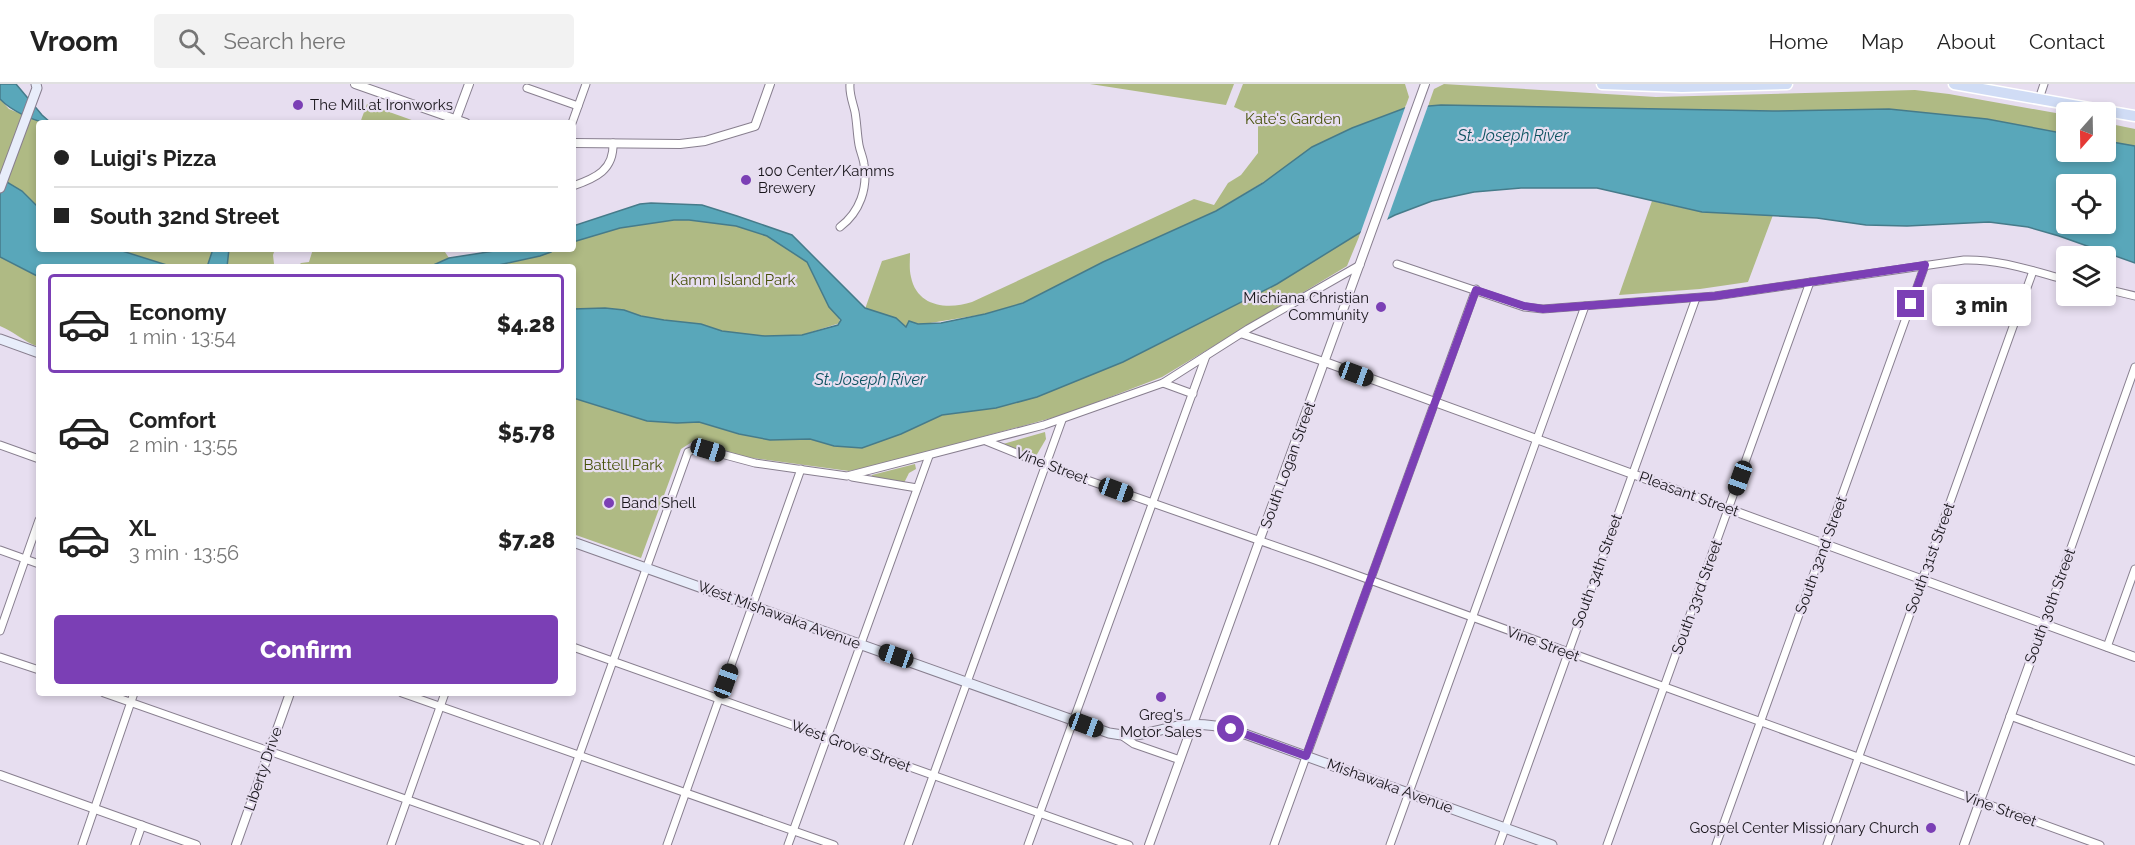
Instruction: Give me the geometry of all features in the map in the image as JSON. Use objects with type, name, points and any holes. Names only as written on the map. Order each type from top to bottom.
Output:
[{"type":"main road","points":[[1602,84],[1661,87],[1787,84]]},
{"type":"main road","points":[[1954,84],[2135,116]]},
{"type":"main road","points":[[0,188],[37,88]]},
{"type":"main road","points":[[0,337],[36,352]]},
{"type":"main road","name":"West Mishawaka Avenue","points":[[576,543],[1121,735],[1145,735],[1179,726],[1193,725]]},
{"type":"main road","name":"Mishawaka Avenue","points":[[1193,725],[1231,729],[1552,845]]},
{"type":"street","points":[[355,84],[456,119],[469,84]]},
{"type":"street","points":[[573,120],[586,84]]},
{"type":"street","points":[[576,143],[693,143],[755,126],[770,84]]},
{"type":"street","points":[[840,227],[858,205],[864,187],[864,164],[850,84]]},
{"type":"street","points":[[2039,99],[2044,84]]},
{"type":"street","name":"South Logan Street","points":[[1149,845],[1425,86]]},
{"type":"street","points":[[527,88],[578,106]]},
{"type":"street","points":[[576,185],[595,178],[611,162],[613,143]]},
{"type":"street","points":[[1397,264],[1535,309],[1696,298],[1925,265],[1981,260],[2056,277]]},
{"type":"street","points":[[847,476],[1062,420],[1163,383],[1360,265]]},
{"type":"street","name":"South 32nd Street","points":[[1716,845],[1925,265]]},
{"type":"street","name":"South 31st Street","points":[[1827,845],[2033,271]]},
{"type":"street","name":"South 33rd Street","points":[[1607,845],[1810,282]]},
{"type":"street","points":[[1274,845],[1476,290]]},
{"type":"street","points":[[2116,291],[2135,296]]},
{"type":"street","name":"South 34th Street","points":[[1499,845],[1696,298]]},
{"type":"street","points":[[1390,845],[1585,306]]},
{"type":"street","name":"Pleasant Street","points":[[1242,334],[1325,362],[2135,657]]},
{"type":"street","points":[[1028,845],[1206,356]]},
{"type":"street","name":"South 30th Street","points":[[1964,845],[2135,368]]},
{"type":"street","points":[[1163,383],[1193,394]]},
{"type":"street","points":[[908,845],[1062,420]]},
{"type":"street","name":"Vine Street","points":[[986,441],[2100,845]]},
{"type":"street","points":[[0,445],[36,458]]},
{"type":"street","points":[[547,845],[688,452],[699,448],[740,460],[917,488]]},
{"type":"street","points":[[788,845],[929,456]]},
{"type":"street","points":[[667,845],[801,469]]},
{"type":"street","points":[[0,632],[36,529]]},
{"type":"street","points":[[0,550],[36,563]]},
{"type":"street","points":[[2107,647],[2135,569]]},
{"type":"street","name":"West Grove Street","points":[[576,648],[1129,845]]},
{"type":"street","points":[[0,657],[36,669]]},
{"type":"street","points":[[113,696],[536,845]]},
{"type":"street","points":[[82,845],[133,696]]},
{"type":"street","name":"Liberty Drive","points":[[236,845],[289,696]]},
{"type":"street","points":[[411,696],[834,845]]},
{"type":"street","points":[[391,845],[444,696]]},
{"type":"street","points":[[2010,716],[2135,760]]},
{"type":"street","name":"West Mishawaka Avenue","points":[[1121,735],[1134,744],[1180,760]]},
{"type":"street","points":[[1,778],[196,845]]},
{"type":"street","points":[[135,845],[142,825]]},
{"type":"green space","points":[[1090,84],[1234,84],[1226,105]]},
{"type":"green space","name":"Kate's Garden","points":[[1243,84],[1405,84],[1409,97],[1405,108],[1352,128],[1216,211],[1103,262],[1023,303],[985,314],[906,327],[896,318],[865,309],[882,261],[910,253],[911,277],[920,295],[935,304],[953,306],[972,302],[1194,199],[1214,205],[1228,183],[1241,175],[1258,153],[1258,118],[1234,107]]},
{"type":"green space","points":[[1444,84],[1656,97],[1915,90],[2056,113],[2056,132],[1987,119],[1889,109],[1773,111],[1428,106],[1434,89]]},
{"type":"green space","points":[[0,99],[9,109],[36,120],[36,206],[0,178]]},
{"type":"green space","points":[[367,104],[412,120],[361,120]]},
{"type":"green space","points":[[2116,125],[2135,129],[2135,146],[2116,143]]},
{"type":"green space","points":[[1652,201],[1702,212],[1773,215],[1748,282],[1700,289],[1619,295]]},
{"type":"green space","name":"Kamm Island Park","points":[[689,220],[736,226],[767,236],[807,262],[829,307],[839,316],[840,323],[802,335],[765,336],[722,331],[701,324],[641,316],[624,310],[576,309],[576,264],[503,264],[540,256],[548,252],[576,252],[576,239],[620,228]]},
{"type":"green space","name":"Battell Park","points":[[1361,232],[1347,266],[1162,377],[1066,414],[849,471],[745,457],[692,442],[681,449],[641,558],[576,535],[576,399],[647,421],[699,422],[739,434],[770,440],[810,439],[834,446],[901,434],[942,415],[996,408],[1123,362],[1277,284]]},
{"type":"green space","points":[[126,252],[274,252],[274,264],[164,264]]},
{"type":"green space","points":[[312,252],[445,252],[449,258],[436,264],[300,264],[309,262]]},
{"type":"green space","points":[[0,257],[36,275],[36,346],[0,326]]},
{"type":"green space","points":[[1045,432],[1046,439],[1036,456],[1003,444]]},
{"type":"green space","points":[[915,464],[916,469],[909,473],[904,483],[871,477],[872,475]]},
{"type":"water","points":[[0,84],[16,84],[48,120],[31,118],[0,99]]},
{"type":"water","name":"St. Joseph River","points":[[1441,105],[1773,111],[1889,109],[1987,119],[2056,132],[2056,162],[2116,162],[2116,143],[2135,146],[2135,263],[2116,256],[2116,246],[2087,246],[2028,227],[1989,222],[1907,226],[1866,225],[1817,218],[1702,212],[1597,188],[1521,188],[1474,192],[1432,201],[1395,215],[1361,232],[1277,284],[1123,362],[1037,397],[996,408],[942,415],[901,434],[862,448],[834,446],[810,439],[770,440],[739,434],[699,422],[647,421],[576,399],[576,309],[624,310],[641,316],[701,324],[722,331],[765,336],[802,335],[838,325],[841,320],[829,307],[807,262],[767,236],[736,226],[674,220],[620,228],[576,241],[576,225],[640,204],[702,205],[792,235],[865,308],[896,318],[906,327],[909,321],[918,324],[941,323],[1023,303],[1103,262],[1216,211],[1263,183],[1312,147],[1352,128],[1405,108]]},
{"type":"water","points":[[0,178],[22,191],[36,205],[36,252],[126,252],[164,264],[36,264],[36,275],[0,257]]},
{"type":"water","points":[[212,252],[229,252],[227,264],[208,264]]},
{"type":"water","points":[[488,252],[551,252],[503,264],[436,264],[449,258]]},
{"type":"pier","points":[[1429,103],[1386,223],[1359,237],[1406,105]]},
{"type":"place","name":"The Mill at Ironworks","points":[[298,105]]},
{"type":"place","name":"100 Center/Kamms Brewery","points":[[746,180]]},
{"type":"place","name":"Michiana Christian Community","points":[[1381,307]]},
{"type":"place","name":"Band Shell","points":[[609,503]]},
{"type":"place","name":"Greg's Motor Sales","points":[[1161,697]]},
{"type":"place","name":"Gospel Center Missionary Church","points":[[1931,828]]},
{"type":"route","points":[[1231,729],[1306,756],[1476,290],[1524,306],[1543,309],[1715,296],[1925,265],[1911,304]]}]
